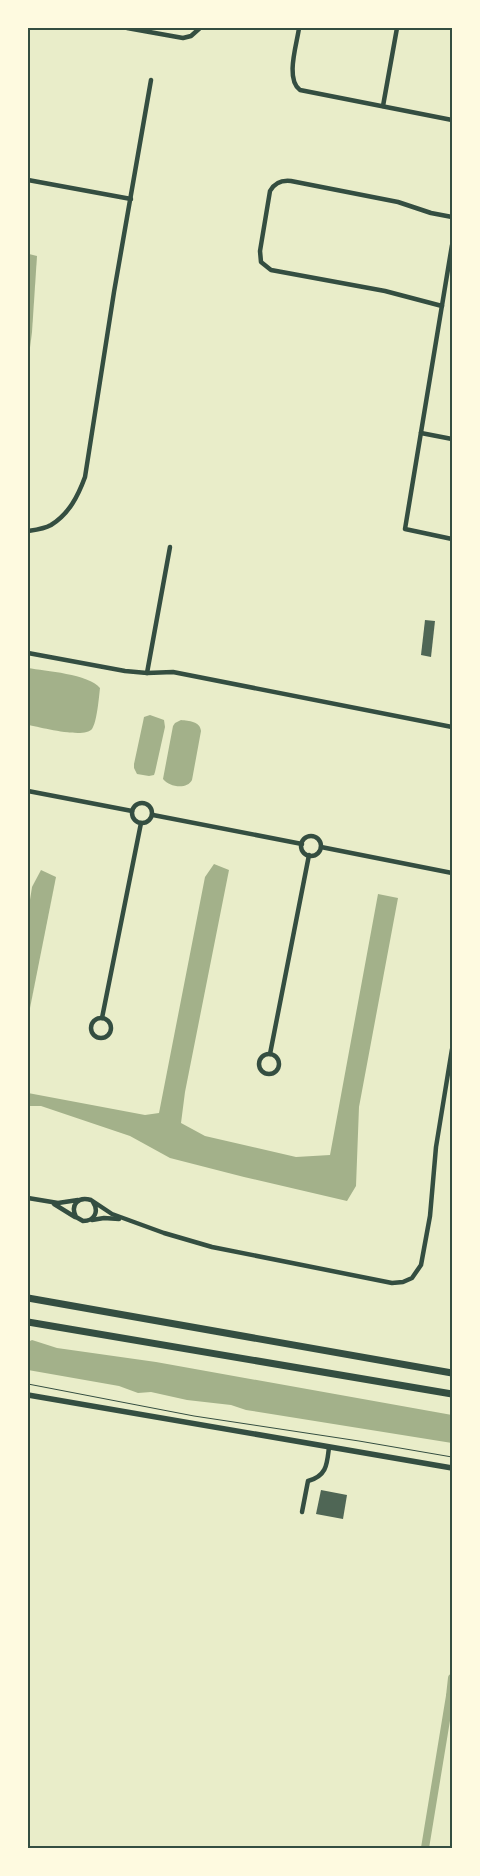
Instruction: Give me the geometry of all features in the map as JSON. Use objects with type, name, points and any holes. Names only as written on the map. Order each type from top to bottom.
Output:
[{"type":"main road","points":[[28,1298],[452,1373]]},
{"type":"main road","points":[[28,1322],[452,1394]]},
{"type":"street","points":[[127,28],[180,38],[187,38],[200,28]]},
{"type":"street","points":[[300,28],[292,73],[296,86],[311,93],[452,120]]},
{"type":"street","points":[[383,106],[397,28]]},
{"type":"street","points":[[28,531],[50,526],[64,514],[78,498],[85,477],[114,292],[151,80]]},
{"type":"street","points":[[28,180],[131,199]]},
{"type":"street","points":[[442,306],[385,291],[274,271],[263,264],[260,255],[260,245],[272,187],[276,183],[286,181],[398,202],[452,217]]},
{"type":"street","points":[[452,245],[405,529],[452,540]]},
{"type":"street","points":[[421,433],[452,440]]},
{"type":"street","points":[[148,673],[170,547]]},
{"type":"street","points":[[28,653],[125,671],[148,673],[173,672],[452,727]]},
{"type":"street","points":[[28,790],[132,811]]},
{"type":"street","points":[[144,802],[150,806],[153,815],[147,822],[141,823],[133,817],[132,811],[135,805],[144,802]]},
{"type":"street","points":[[153,815],[302,844]]},
{"type":"street","points":[[102,1018],[141,823]]},
{"type":"street","points":[[312,835],[318,838],[322,847],[318,853],[309,855],[303,852],[302,844],[306,837],[312,835]]},
{"type":"street","points":[[322,847],[452,873]]},
{"type":"street","points":[[270,1054],[309,855]]},
{"type":"street","points":[[102,1018],[108,1022],[111,1028],[108,1035],[99,1038],[91,1033],[90,1027],[96,1019],[102,1018]]},
{"type":"street","points":[[28,1198],[63,1203],[85,1198],[108,1213],[164,1234],[212,1247],[392,1283],[403,1282],[412,1278],[420,1269],[422,1261],[430,1216],[433,1163],[452,1049]]},
{"type":"street","points":[[270,1054],[278,1060],[278,1066],[275,1072],[266,1073],[261,1069],[259,1063],[262,1057],[270,1054]]},
{"type":"street","points":[[76,1218],[73,1212],[74,1206],[79,1200]]},
{"type":"street","points":[[48,1202],[64,1209],[81,1221],[104,1218],[130,1221]]},
{"type":"street","points":[[89,1221],[96,1212],[93,1202]]},
{"type":"street","points":[[28,1395],[452,1468]]},
{"type":"street","points":[[302,1512],[308,1481],[318,1478],[322,1474],[329,1447]]},
{"type":"path","points":[[28,1384],[194,1416],[452,1457]]},
{"type":"shaded area","points":[[29,254],[37,256],[28,363],[28,256]]},
{"type":"shaded area","points":[[28,668],[77,676],[94,683],[100,688],[92,729],[87,732],[71,733],[28,725]]},
{"type":"shaded area","points":[[150,715],[164,720],[165,727],[155,772],[154,775],[149,776],[137,774],[134,764],[144,717]]},
{"type":"shaded area","points":[[181,720],[196,723],[201,731],[192,780],[186,785],[178,786],[169,784],[163,779],[173,726]]},
{"type":"shaded area","points":[[214,864],[229,870],[185,1092],[181,1123],[205,1136],[296,1157],[330,1155],[378,894],[398,898],[359,1107],[356,1186],[347,1201],[170,1158],[130,1136],[41,1106],[28,1106],[28,1093],[145,1115],[159,1113],[205,877]]},
{"type":"shaded area","points":[[41,870],[56,877],[28,1018],[28,913],[32,887]]},
{"type":"shaded area","points":[[32,1340],[57,1348],[156,1362],[452,1415],[452,1443],[246,1410],[231,1405],[187,1400],[151,1392],[138,1393],[119,1386],[28,1370],[28,1342]]},
{"type":"building","points":[[425,620],[435,621],[431,657],[421,655]]},
{"type":"building","points":[[321,1490],[347,1495],[343,1519],[316,1514]]},
{"type":"waterway","points":[[452,1678],[450,1696],[452,1697]]},
{"type":"waterway","points":[[425,1848],[450,1696]]}]
